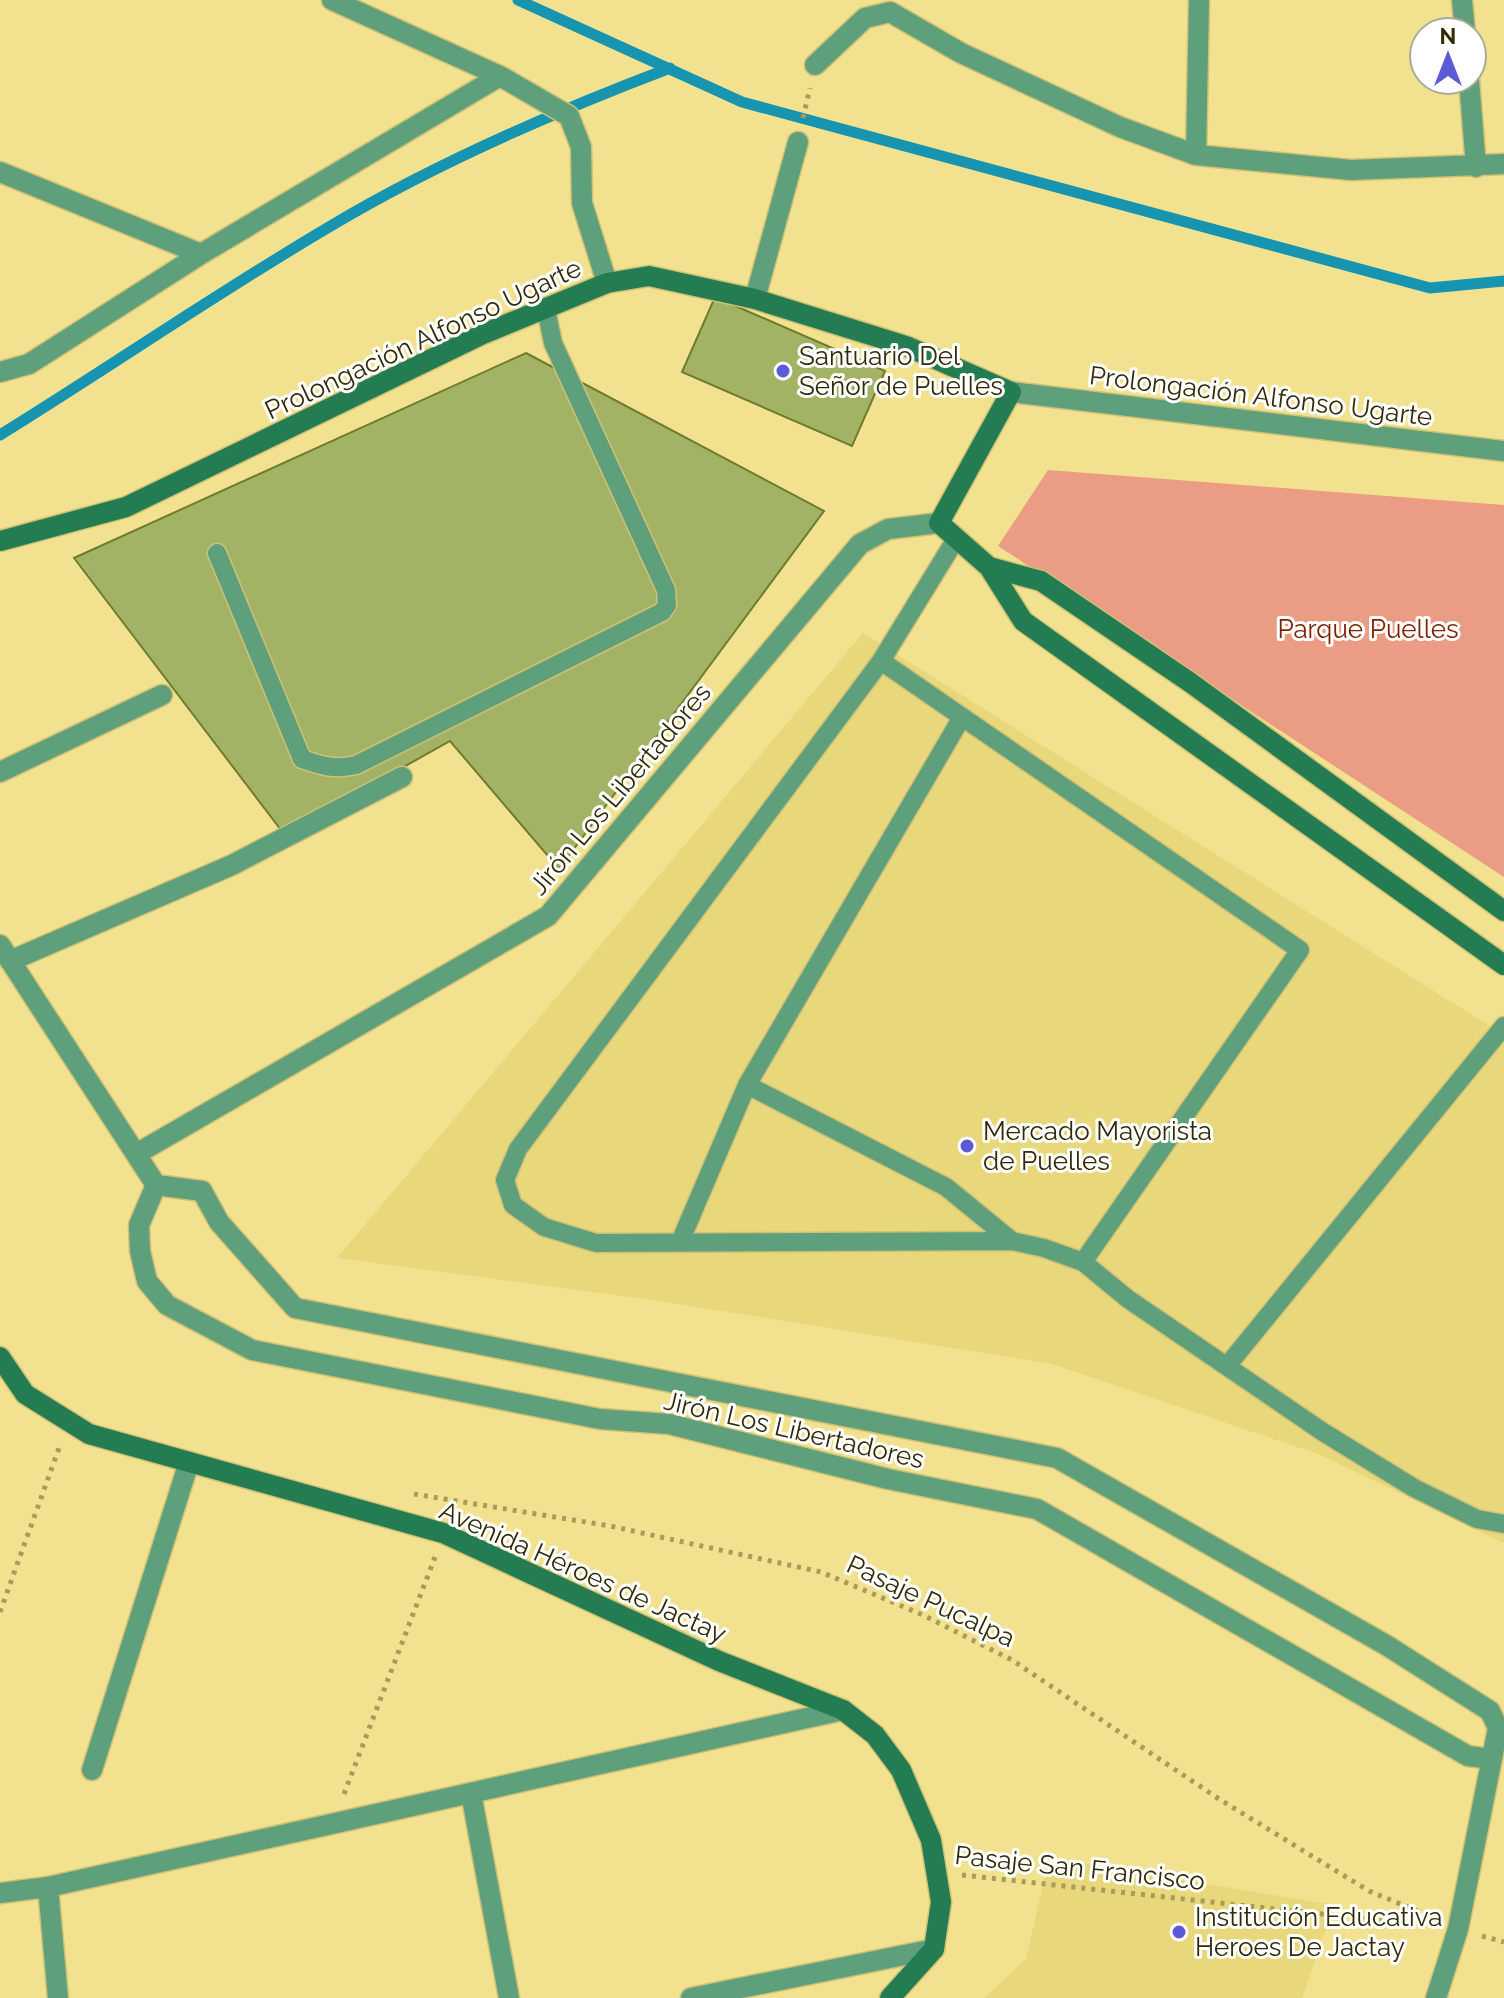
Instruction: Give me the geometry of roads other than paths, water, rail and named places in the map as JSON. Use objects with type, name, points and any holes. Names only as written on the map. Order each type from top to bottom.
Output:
[{"type":"street","points":[[332,0],[500,76],[569,116],[581,147],[582,203],[607,283]]},
{"type":"street","points":[[1196,155],[1199,0]]},
{"type":"street","points":[[815,65],[865,18],[890,12],[975,60],[1120,127],[1196,155],[1351,170],[1504,164]]},
{"type":"street","points":[[0,372],[29,364],[201,254],[500,76]]},
{"type":"street","points":[[1470,96],[1476,167]]},
{"type":"street","points":[[755,299],[798,142]]},
{"type":"street","points":[[0,172],[201,254]]},
{"type":"street","name":"Prolongación Alfonso Ugarte","points":[[0,541],[126,507],[483,334],[607,283],[649,276],[755,299],[906,346],[1011,392],[1504,451]]},
{"type":"street","points":[[1011,392],[939,523],[989,567],[1023,621],[1504,965]]},
{"type":"street","name":"Jirón Los Libertadores","points":[[138,1153],[548,916],[860,544],[888,529],[939,523]]},
{"type":"street","points":[[989,567],[1041,581],[1191,683],[1504,911]]},
{"type":"street","points":[[0,772],[162,695]]},
{"type":"street","points":[[156,1185],[5,953],[232,865],[402,777]]},
{"type":"street","name":"Jirón Los Libertadores","points":[[156,1185],[202,1191],[219,1222],[295,1308],[1057,1458],[1386,1645],[1490,1711],[1498,1728],[1492,1759],[1468,1756],[1037,1509],[888,1479],[669,1424],[600,1419],[252,1350],[167,1305],[147,1281],[140,1251],[139,1225],[156,1185]]},
{"type":"street","name":"Avenida Héroes de Jactay","points":[[0,1357],[25,1394],[89,1434],[443,1533],[719,1661],[843,1710],[875,1735],[901,1770],[931,1840],[941,1902],[934,1949]]},
{"type":"street","points":[[92,1770],[189,1462]]},
{"type":"street","points":[[0,1893],[48,1887],[843,1710]]},
{"type":"street","points":[[1436,1998],[1458,1929],[1492,1759]]},
{"type":"street","points":[[471,1793],[509,1998]]},
{"type":"street","points":[[48,1887],[58,1998]]},
{"type":"street","points":[[691,1998],[934,1949]]},
{"type":"street","points":[[890,1998],[934,1949]]},
{"type":"lane","points":[[217,553],[302,759],[324,767],[356,765],[662,612],[667,605],[666,590],[553,343],[546,309]]},
{"type":"lane","points":[[956,539],[881,661],[518,1149],[505,1180],[513,1205],[544,1227],[596,1243],[1012,1241],[1083,1262],[1128,1299],[1323,1432],[1414,1488],[1477,1519],[1504,1524]]},
{"type":"lane","points":[[881,661],[1300,950],[1083,1262]]},
{"type":"lane","points":[[680,1242],[747,1085],[962,717]]},
{"type":"lane","points":[[1227,1366],[1504,1026]]},
{"type":"lane","points":[[747,1085],[946,1187],[1012,1241]]},
{"type":"waterway","points":[[518,0],[742,102],[1430,288],[1504,281]]},
{"type":"waterway","points":[[0,435],[246,278],[411,181],[583,102],[670,68]]},
{"type":"place","name":"Santuario Del Señor de Puelles","points":[[783,371]]},
{"type":"place","name":"Mercado Mayorista de Puelles","points":[[967,1146]]},
{"type":"place","name":"Institución Educativa Heroes De Jactay","points":[[1179,1932]]},
{"type":"park label","name":"Parque Puelles","points":[[1368,629]]}]
